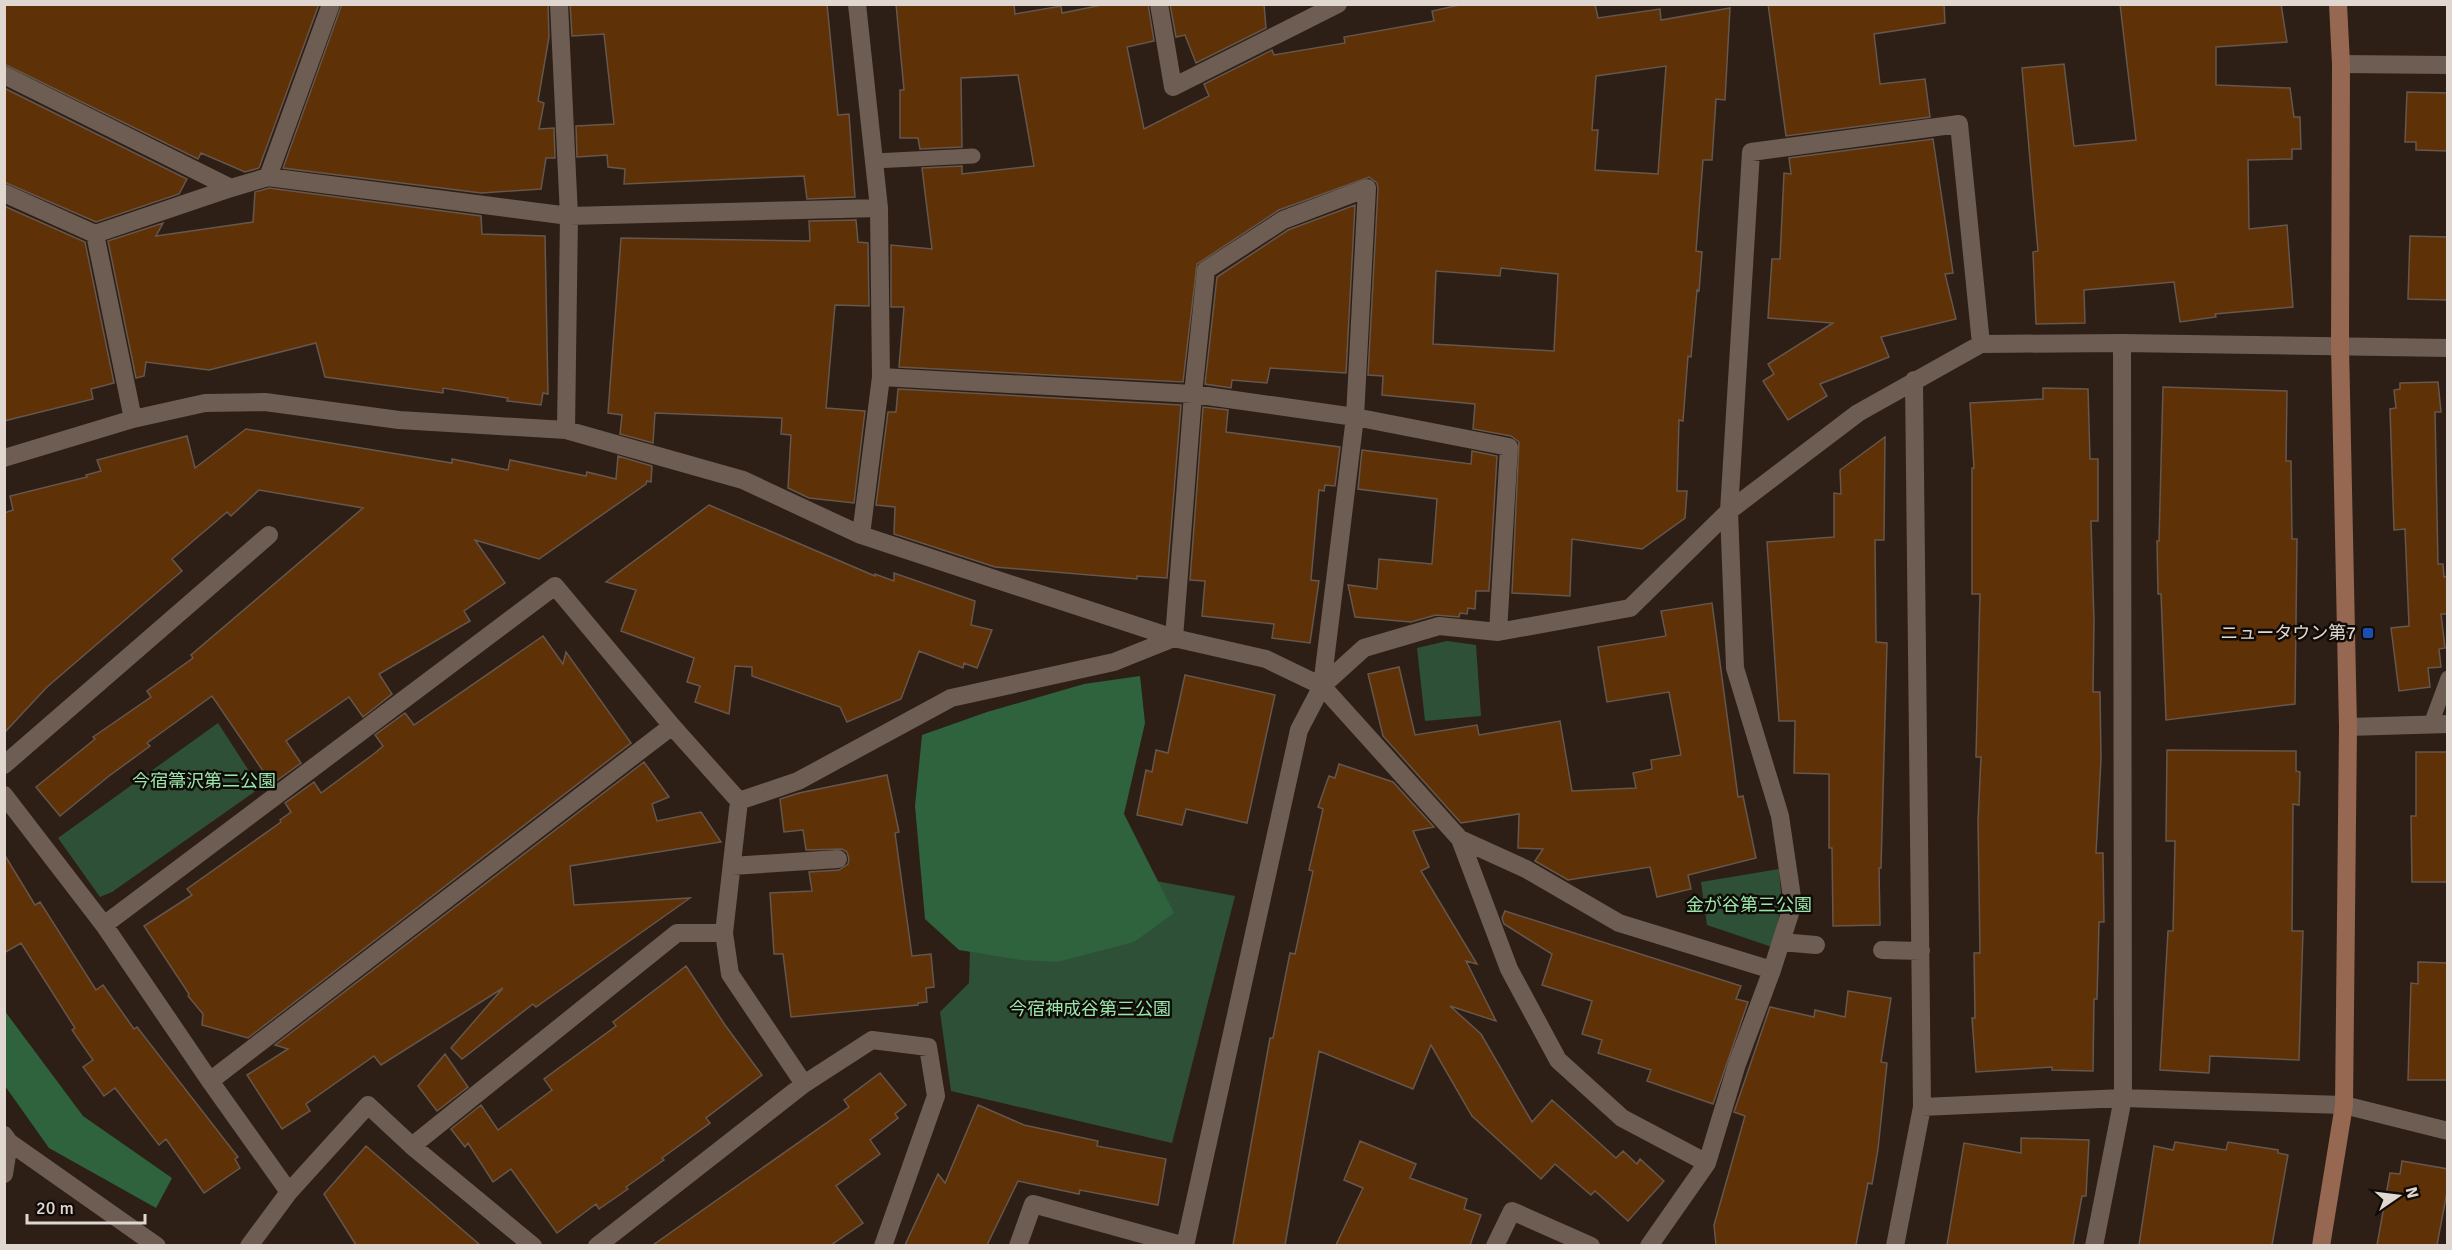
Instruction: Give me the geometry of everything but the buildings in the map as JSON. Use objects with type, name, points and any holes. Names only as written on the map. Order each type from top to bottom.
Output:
[{"type":"street","points":[[268,177],[331,4]]},
{"type":"street","points":[[559,4],[569,216],[566,430]]},
{"type":"street","points":[[857,4],[879,208],[881,378],[861,535]]},
{"type":"street","points":[[1159,4],[1173,87],[1338,4]]},
{"type":"street","points":[[2321,1245],[2344,1105],[2348,727],[2340,346],[2341,64],[2338,4]]},
{"type":"street","points":[[2341,64],[2448,65]]},
{"type":"street","points":[[4,75],[231,188]]},
{"type":"street","points":[[1649,1245],[1707,1163],[1737,1064],[1772,970],[1793,904],[1780,816],[1735,668],[1729,511],[1751,152],[1959,124],[1981,344]]},
{"type":"street","points":[[4,193],[94,234],[268,177],[569,216],[879,208]]},
{"type":"street","points":[[1174,638],[1193,394],[1206,270],[1283,220],[1367,188],[1355,417],[1322,686]]},
{"type":"street","points":[[94,234],[132,419]]},
{"type":"street","points":[[2094,1245],[2123,1098],[2122,343]]},
{"type":"street","points":[[1018,1245],[1033,1204],[1185,1245],[1299,730],[1322,686],[1364,648],[1439,626],[1498,633],[1630,608],[1729,511],[1858,413],[1981,344],[2122,343],[2448,348]]},
{"type":"street","points":[[881,378],[1193,394],[1355,417],[1509,447],[1498,633]]},
{"type":"street","points":[[1895,1245],[1922,1107],[1914,380]]},
{"type":"street","points":[[4,458],[132,419],[205,403],[265,402],[399,420],[566,430],[743,480],[861,535],[1174,638],[1266,659],[1322,686],[1460,839],[1509,969],[1558,1060],[1622,1118],[1707,1163]]},
{"type":"street","points":[[4,765],[270,536]]},
{"type":"street","points":[[104,925],[555,586],[672,726],[739,801],[724,933],[730,974],[804,1084]]},
{"type":"street","points":[[739,801],[798,782],[951,698],[1114,662],[1174,638]]},
{"type":"street","points":[[2348,727],[2439,724]]},
{"type":"street","points":[[210,1081],[672,726]]},
{"type":"street","points":[[4,795],[104,925],[289,1192]]},
{"type":"street","points":[[1460,839],[1526,869],[1619,922],[1772,970]]},
{"type":"street","points":[[732,866],[838,859]]},
{"type":"street","points":[[412,1146],[676,933],[724,933]]},
{"type":"street","points":[[1781,942],[1816,945]]},
{"type":"street","points":[[1882,950],[1921,951]]},
{"type":"street","points":[[597,1245],[804,1084],[872,1040],[928,1047],[936,1096],[883,1245]]},
{"type":"street","points":[[1922,1107],[2123,1098],[2344,1105],[2448,1131]]},
{"type":"street","points":[[249,1245],[289,1192],[368,1105],[412,1146],[532,1245]]},
{"type":"street","points":[[4,1174],[7,1139]]},
{"type":"street","points":[[7,1139],[157,1245]]},
{"type":"street","points":[[1495,1245],[1512,1212],[1591,1245]]},
{"type":"lane","points":[[874,161],[973,156]]},
{"type":"lane","points":[[2439,724],[2448,678]]},
{"type":"green space","points":[[1447,641],[1476,645],[1481,716],[1425,721],[1417,648]]},
{"type":"green space","points":[[1140,676],[1145,723],[1124,814],[1174,913],[1134,942],[1057,962],[1021,960],[959,950],[925,919],[915,806],[922,735],[987,712],[1084,684]]},
{"type":"green space","name":"今宿箒沢第二公園","points":[[218,723],[260,788],[112,892],[100,897],[58,838]]},
{"type":"green space","name":"金が谷第三公園","points":[[1779,869],[1782,905],[1772,947],[1707,925],[1701,882]]},
{"type":"green space","name":"今宿神成谷第三公園","points":[[1135,877],[1235,896],[1172,1143],[951,1091],[940,1012],[969,983],[971,914]]},
{"type":"green space","points":[[4,1010],[83,1116],[172,1178],[156,1208],[49,1148],[5,1086]]},
{"type":"place","name":"ニュータウン第7","points":[[2368,633]]}]
